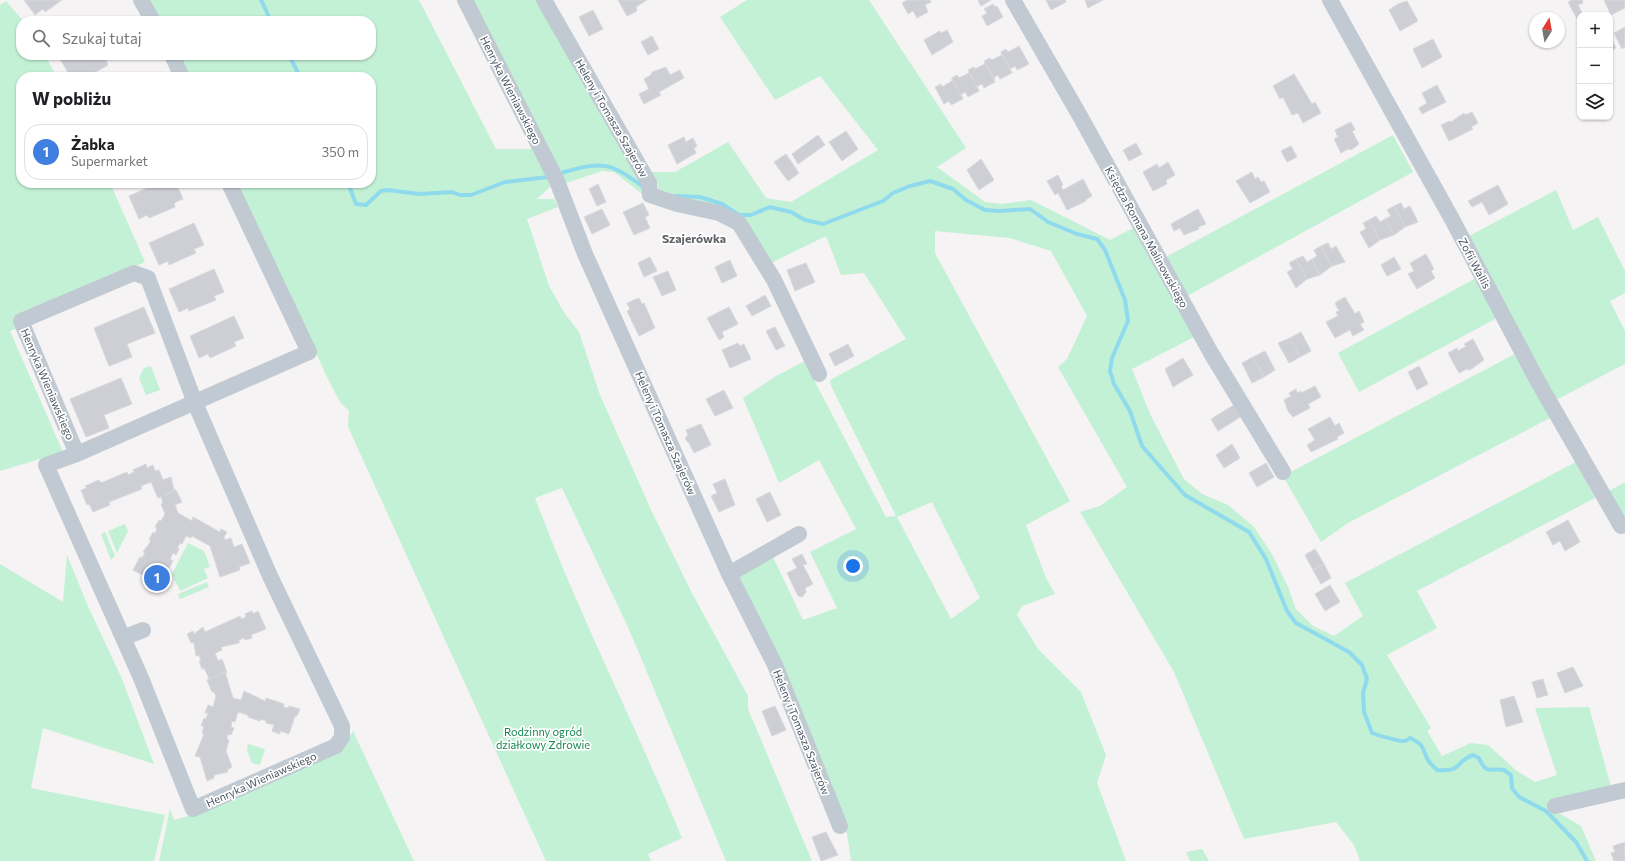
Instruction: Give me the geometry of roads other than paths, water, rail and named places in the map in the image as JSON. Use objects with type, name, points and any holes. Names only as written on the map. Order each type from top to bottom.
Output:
[{"type":"street","points":[[141,0],[150,16]]},
{"type":"street","name":"Henryka Wieniawskiego","points":[[465,0],[557,181]]},
{"type":"street","name":"Heleny i Tomasza Szajerów","points":[[544,0],[649,183],[650,195],[677,204],[719,213],[739,223],[774,280],[819,374]]},
{"type":"street","name":"Księdza Romana Malinowskiego","points":[[1013,0],[1080,116],[1211,353],[1283,472]]},
{"type":"street","name":"Zofii Wallis","points":[[1330,0],[1453,221],[1537,380],[1621,526]]},
{"type":"street","points":[[174,60],[180,72]]},
{"type":"street","name":"Heleny i Tomasza Szajerów","points":[[557,181],[584,254],[729,574],[775,665],[840,826]]},
{"type":"street","name":"Henryka Wieniawskiego","points":[[77,454],[21,321],[134,273],[148,278],[195,403],[270,576],[342,726],[342,737],[336,746],[193,809],[141,678],[46,465],[77,454],[195,403],[309,352],[231,188]]},
{"type":"street","points":[[729,574],[798,534]]},
{"type":"street","points":[[123,638],[143,630]]},
{"type":"street","points":[[1555,806],[1625,790]]},
{"type":"waterway","points":[[261,0],[269,16]]},
{"type":"waterway","points":[[292,60],[298,72]]},
{"type":"waterway","points":[[558,174],[586,167],[608,167],[615,169],[644,187]]},
{"type":"waterway","points":[[350,188],[356,204],[366,205],[381,191],[387,190],[420,194],[452,192],[460,195],[471,195],[505,182],[548,177]]},
{"type":"waterway","points":[[676,196],[700,197],[722,204],[739,215],[751,215],[770,207],[791,212],[805,220],[823,224],[883,201],[893,193],[910,186],[930,181],[953,189],[966,200],[985,210],[1000,211],[1030,209],[1048,222],[1077,234],[1097,239],[1105,250],[1125,300],[1128,321],[1112,358],[1110,371],[1114,384],[1130,411],[1142,446],[1185,495],[1249,532],[1266,559],[1287,611],[1296,623],[1349,652],[1362,665],[1367,679],[1363,693],[1364,712],[1372,733],[1402,741],[1410,738],[1421,745],[1429,761],[1437,770],[1456,768],[1467,757],[1473,755],[1479,758],[1486,769],[1504,770],[1511,775],[1512,788],[1519,797],[1546,811],[1576,842],[1587,861]]},
{"type":"place","name":"Żabka","points":[[157,578]]},
{"type":"district","name":"Szajerówka","points":[[694,238]]},
{"type":"park label","name":"Rodzinny ogród działkowy Zdrowie","points":[[543,737]]}]
